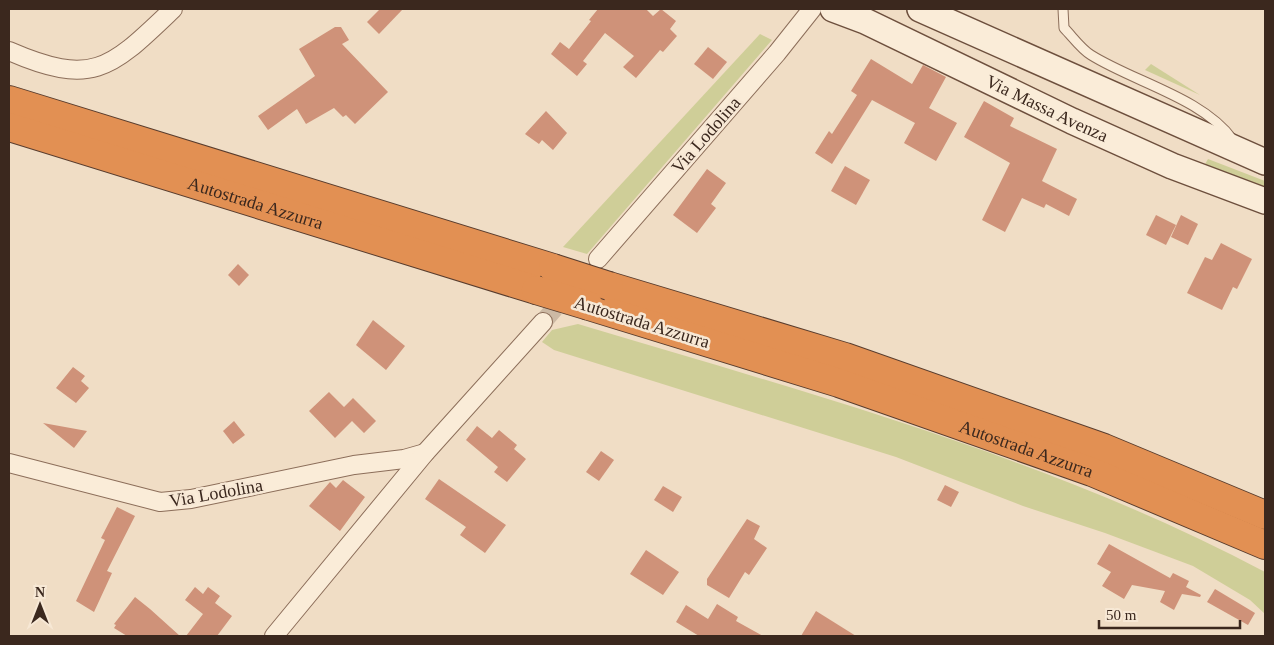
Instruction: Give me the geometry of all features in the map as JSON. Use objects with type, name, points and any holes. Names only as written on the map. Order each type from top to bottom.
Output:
[{"type":"highway","name":"Autostrada Azzurra","points":[[9,100],[845,357],[1104,448],[1265,515]]},
{"type":"highway","name":"Autostrada Azzurra","points":[[9,127],[839,382],[1092,472],[1265,545]]},
{"type":"main road","name":"Via Massa Avenza","points":[[833,9],[864,21],[1172,166],[1265,201]]},
{"type":"main road","name":"Via Massa Avenza","points":[[920,9],[1254,158]]},
{"type":"main road","points":[[1172,166],[1222,199],[1265,216]]},
{"type":"street","points":[[9,51],[34,62],[55,68],[77,71],[101,67],[119,58],[173,9]]},
{"type":"street","name":"Via Lodolina","points":[[598,260],[777,54],[812,9]]},
{"type":"street","points":[[274,636],[425,454],[543,322]]},
{"type":"street","name":"Via Lodolina","points":[[9,463],[160,502],[191,499],[354,465],[404,459],[425,454]]},
{"type":"lane","points":[[1063,9],[1064,28],[1089,54],[1192,106],[1225,128],[1254,158]]},
{"type":"shaded area","points":[[760,34],[772,40],[587,254],[563,247]]},
{"type":"shaded area","points":[[1151,64],[1200,95],[1145,70]]},
{"type":"shaded area","points":[[1208,159],[1265,181],[1265,197],[1203,168]]},
{"type":"shaded area","points":[[578,324],[841,403],[1015,462],[1101,495],[1184,532],[1265,572],[1265,614],[1250,600],[1193,566],[1105,533],[1023,506],[896,457],[554,350],[542,342],[552,330]]},
{"type":"building","points":[[380,9],[403,9],[379,34],[367,22]]},
{"type":"building","points":[[598,9],[646,9],[653,16],[661,9],[676,21],[670,29],[677,36],[663,52],[660,50],[636,78],[623,67],[634,56],[605,33],[583,61],[587,64],[577,76],[551,54],[560,42],[569,49]]},
{"type":"building","points":[[335,27],[341,27],[349,40],[342,44],[388,92],[355,124],[346,115],[343,117],[334,108],[306,124],[297,109],[268,130],[258,116],[315,76],[299,49]]},
{"type":"building","points":[[708,47],[727,62],[713,79],[694,64]]},
{"type":"building","points":[[871,59],[912,84],[923,65],[946,77],[929,108],[957,123],[936,161],[904,143],[915,123],[872,100],[832,164],[815,153],[829,131],[832,134],[857,95],[851,91]]},
{"type":"building","points":[[984,101],[1014,118],[1010,126],[1057,149],[1042,181],[1077,199],[1069,216],[1046,204],[1044,208],[1022,198],[1005,232],[982,220],[1010,163],[964,137]]},
{"type":"building","points":[[546,111],[567,133],[553,150],[542,140],[539,144],[525,134]]},
{"type":"building","points":[[845,166],[870,180],[856,205],[831,191]]},
{"type":"building","points":[[707,169],[726,183],[711,204],[716,208],[697,233],[673,215]]},
{"type":"building","points":[[1156,215],[1176,225],[1166,245],[1146,235]]},
{"type":"building","points":[[1181,215],[1198,224],[1188,245],[1171,237]]},
{"type":"building","points":[[1221,243],[1252,259],[1237,289],[1233,287],[1222,310],[1187,293],[1205,257],[1212,260]]},
{"type":"building","points":[[238,264],[249,275],[239,286],[228,275]]},
{"type":"building","points":[[373,320],[405,346],[386,370],[356,345]]},
{"type":"building","points":[[73,367],[85,376],[81,381],[89,388],[76,403],[56,388]]},
{"type":"building","points":[[329,392],[344,407],[353,398],[376,421],[364,433],[352,421],[335,438],[309,411]]},
{"type":"building","points":[[234,421],[245,435],[233,444],[223,431]]},
{"type":"building","points":[[43,423],[87,431],[74,448]]},
{"type":"building","points":[[477,426],[492,438],[499,430],[517,445],[514,449],[526,459],[507,482],[494,472],[498,467],[466,440]]},
{"type":"building","points":[[601,451],[614,460],[599,481],[586,472]]},
{"type":"building","points":[[439,479],[506,525],[485,553],[460,535],[466,527],[425,499]]},
{"type":"building","points":[[343,480],[365,497],[340,531],[309,506],[330,482],[336,488]]},
{"type":"building","points":[[945,485],[959,492],[951,507],[937,500]]},
{"type":"building","points":[[663,486],[682,497],[673,512],[654,500]]},
{"type":"building","points":[[117,507],[135,516],[107,571],[112,573],[94,612],[76,601],[105,540],[101,538]]},
{"type":"building","points":[[747,519],[760,526],[754,539],[767,548],[749,575],[745,572],[729,598],[707,585],[707,579]]},
{"type":"building","points":[[1109,544],[1170,578],[1173,573],[1189,581],[1186,587],[1201,595],[1200,597],[1182,594],[1174,610],[1160,602],[1165,591],[1132,585],[1124,599],[1102,586],[1111,572],[1097,564]]},
{"type":"building","points":[[646,550],[679,572],[663,595],[630,574]]},
{"type":"building","points":[[195,587],[203,594],[208,587],[220,596],[215,603],[232,616],[217,636],[186,636],[203,614],[185,600]]},
{"type":"building","points":[[1215,589],[1255,613],[1248,625],[1207,602]]},
{"type":"building","points":[[135,597],[180,636],[127,636],[114,628],[116,625],[114,624]]},
{"type":"building","points":[[717,604],[738,617],[736,621],[763,636],[699,636],[676,622],[686,605],[708,619]]},
{"type":"building","points":[[816,611],[856,636],[801,636]]},
{"type":"tunnel","points":[[543,322],[569,292]]}]
